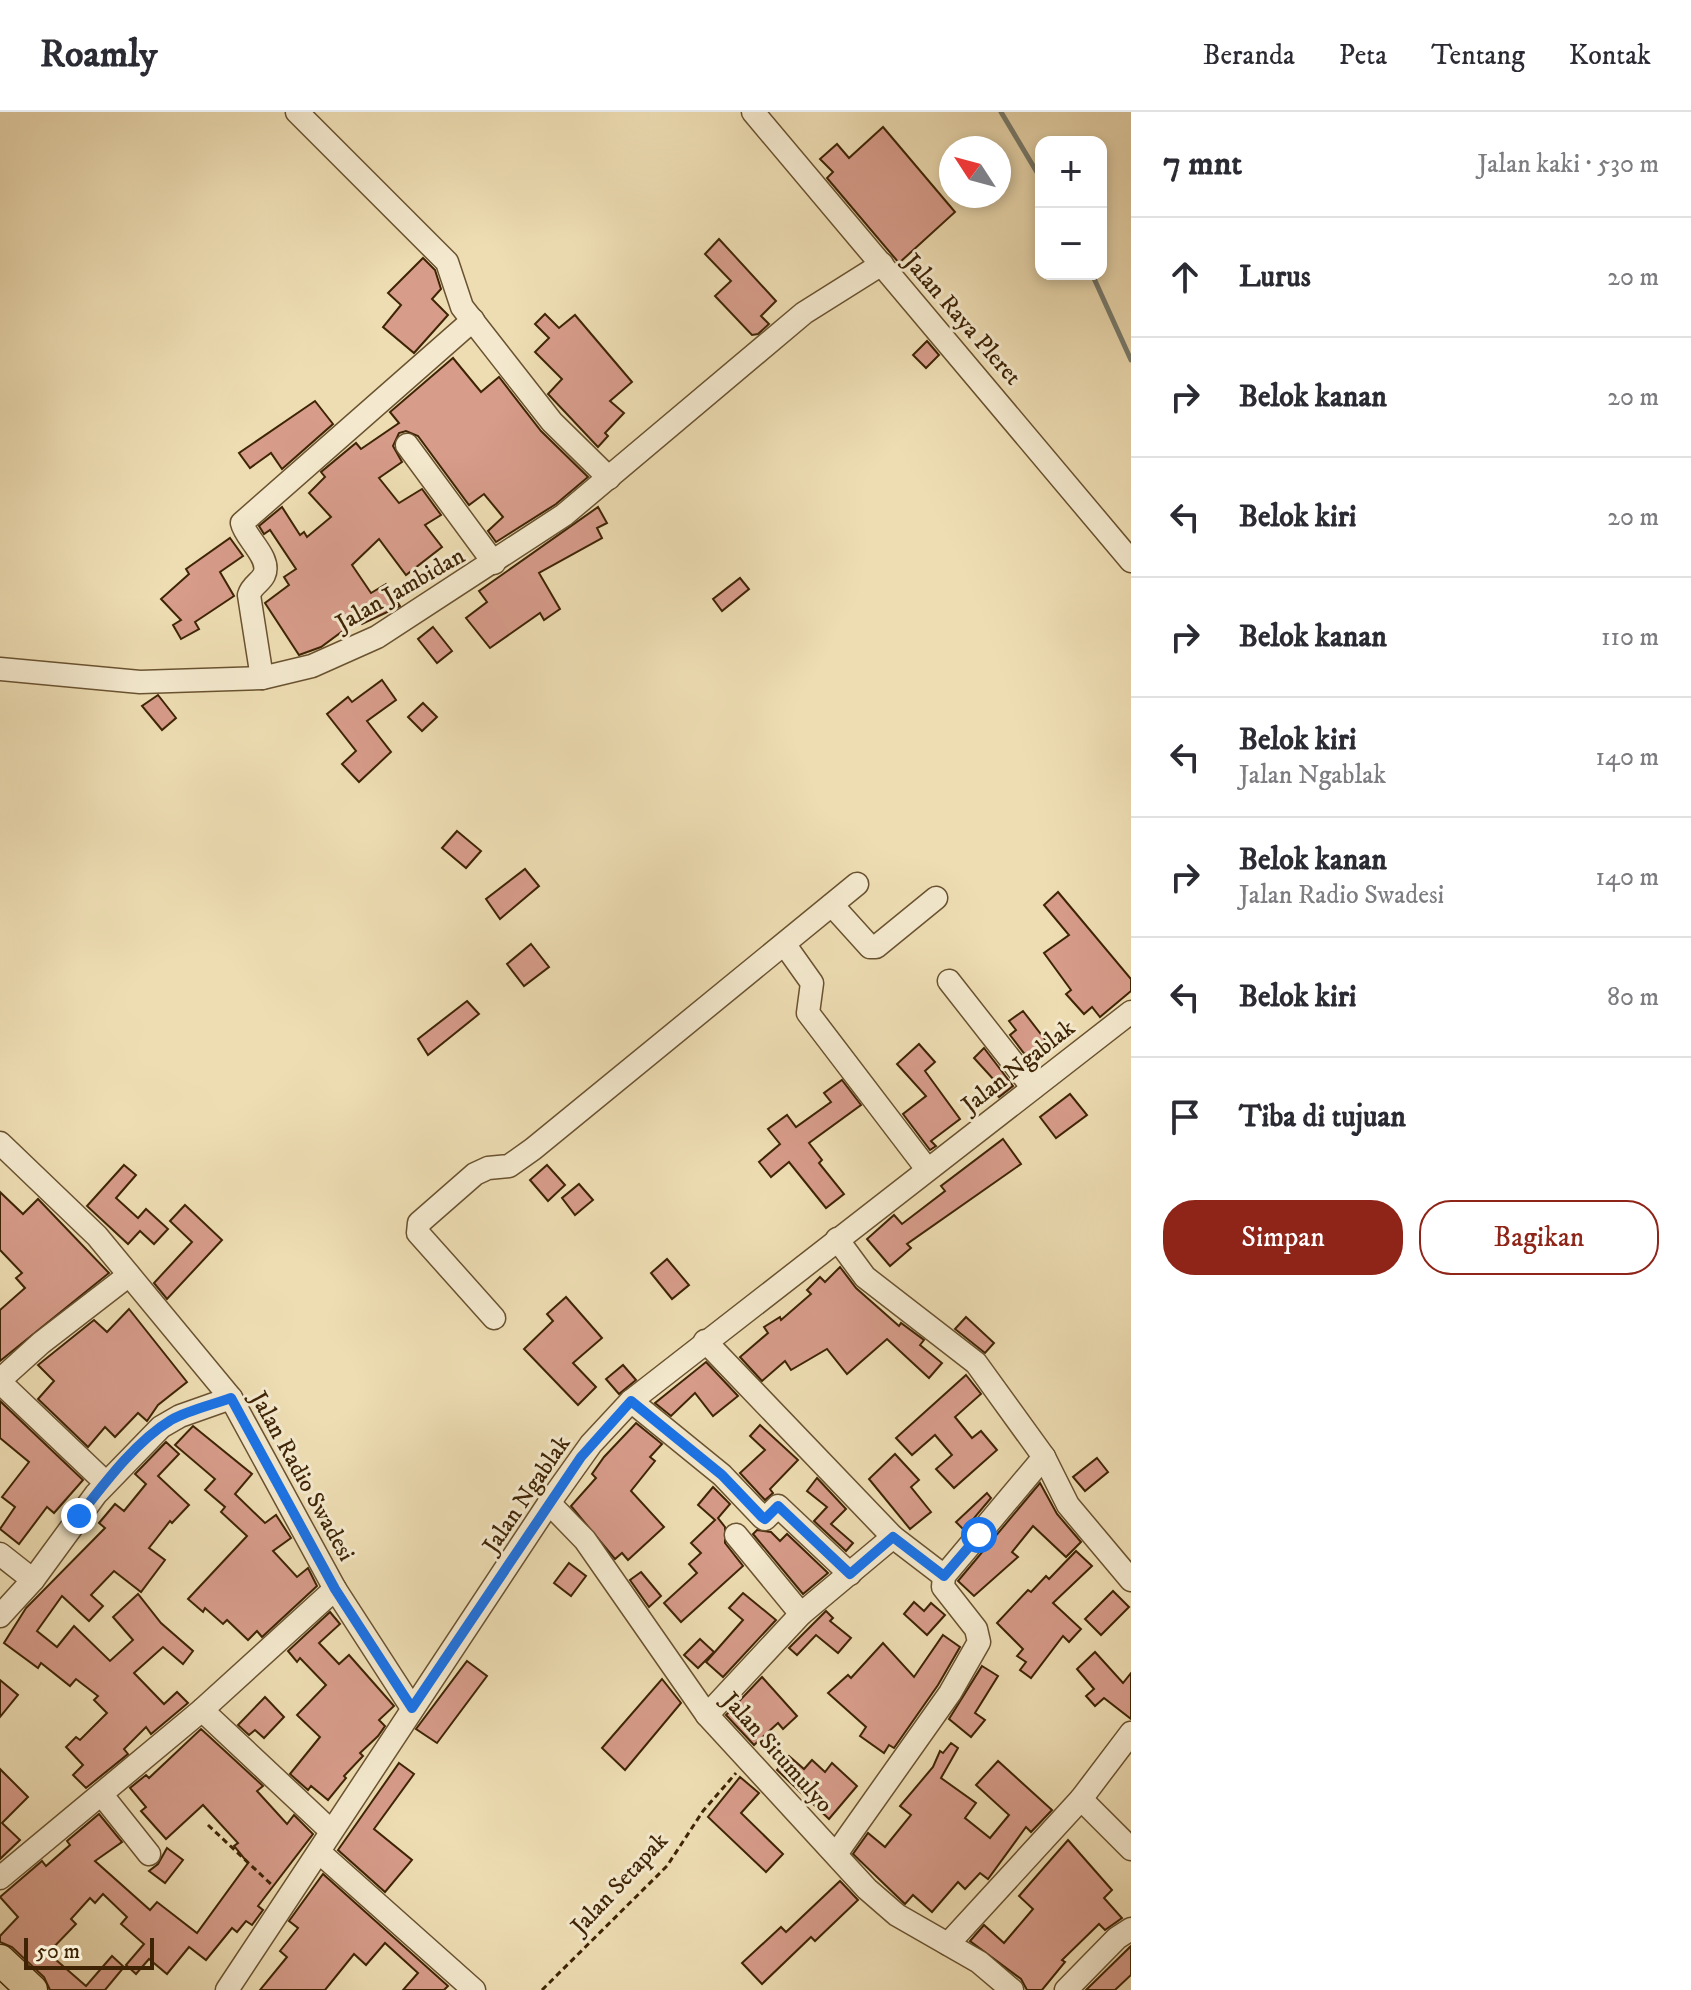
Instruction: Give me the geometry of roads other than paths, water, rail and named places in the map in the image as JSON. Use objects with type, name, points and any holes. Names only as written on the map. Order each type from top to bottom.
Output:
[{"type":"main road","points":[[0,1960],[32,1990]]},
{"type":"street","points":[[297,112],[447,262],[462,307],[552,422],[609,478]]},
{"type":"street","name":"Jalan Raya Pleret","points":[[753,112],[1131,561]]},
{"type":"street","name":"Jalan Jambidan","points":[[0,669],[140,682],[262,678],[312,666],[377,637],[564,515],[804,313],[882,264]]},
{"type":"street","points":[[262,678],[249,595],[252,587],[264,576],[265,566],[242,523],[473,320]]},
{"type":"street","points":[[407,445],[494,563]]},
{"type":"street","points":[[494,1318],[418,1233],[419,1223],[475,1174],[509,1166],[533,1149],[857,884]]},
{"type":"street","points":[[832,905],[870,947],[876,947],[936,898]]},
{"type":"street","points":[[785,945],[812,983],[808,1013],[927,1169]]},
{"type":"street","points":[[949,981],[1033,1088]]},
{"type":"street","name":"Jalan Ngablak","points":[[227,1990],[412,1708],[591,1444],[631,1401],[705,1341],[1131,1012]]},
{"type":"street","name":"Jalan Radio Swadesi","points":[[0,1143],[64,1201],[231,1398],[335,1589],[412,1708]]},
{"type":"street","points":[[837,1239],[865,1277],[976,1363],[1044,1457],[1068,1505],[1131,1580]]},
{"type":"street","points":[[106,1483],[2,1375],[129,1275]]},
{"type":"street","points":[[705,1341],[893,1537],[944,1576]]},
{"type":"street","points":[[0,1616],[33,1580],[106,1483],[172,1420],[231,1398]]},
{"type":"street","points":[[631,1401],[722,1475],[762,1517],[765,1519],[778,1506],[850,1574]]},
{"type":"street","points":[[836,1854],[950,1693],[979,1642],[976,1629],[943,1587],[944,1576],[1044,1457]]},
{"type":"street","name":"Jalan Situmulyo","points":[[549,1503],[585,1540],[707,1715],[887,1908],[992,1972],[1012,1990]]},
{"type":"street","points":[[736,1535],[801,1614]]},
{"type":"street","points":[[707,1715],[801,1614],[893,1537]]},
{"type":"street","points":[[0,1554],[33,1580]]},
{"type":"street","points":[[0,1878],[202,1710],[335,1589]]},
{"type":"street","points":[[202,1710],[331,1831]]},
{"type":"street","points":[[948,1944],[1081,1799],[1131,1733]]},
{"type":"street","points":[[102,1795],[149,1854]]},
{"type":"street","points":[[1081,1799],[1131,1849]]},
{"type":"street","points":[[319,1852],[474,1990]]},
{"type":"street","points":[[1066,1990],[1117,1938],[1131,1929]]},
{"type":"waterway","points":[[1001,112],[1035,169]]},
{"type":"waterway","points":[[1095,280],[1131,360]]}]
